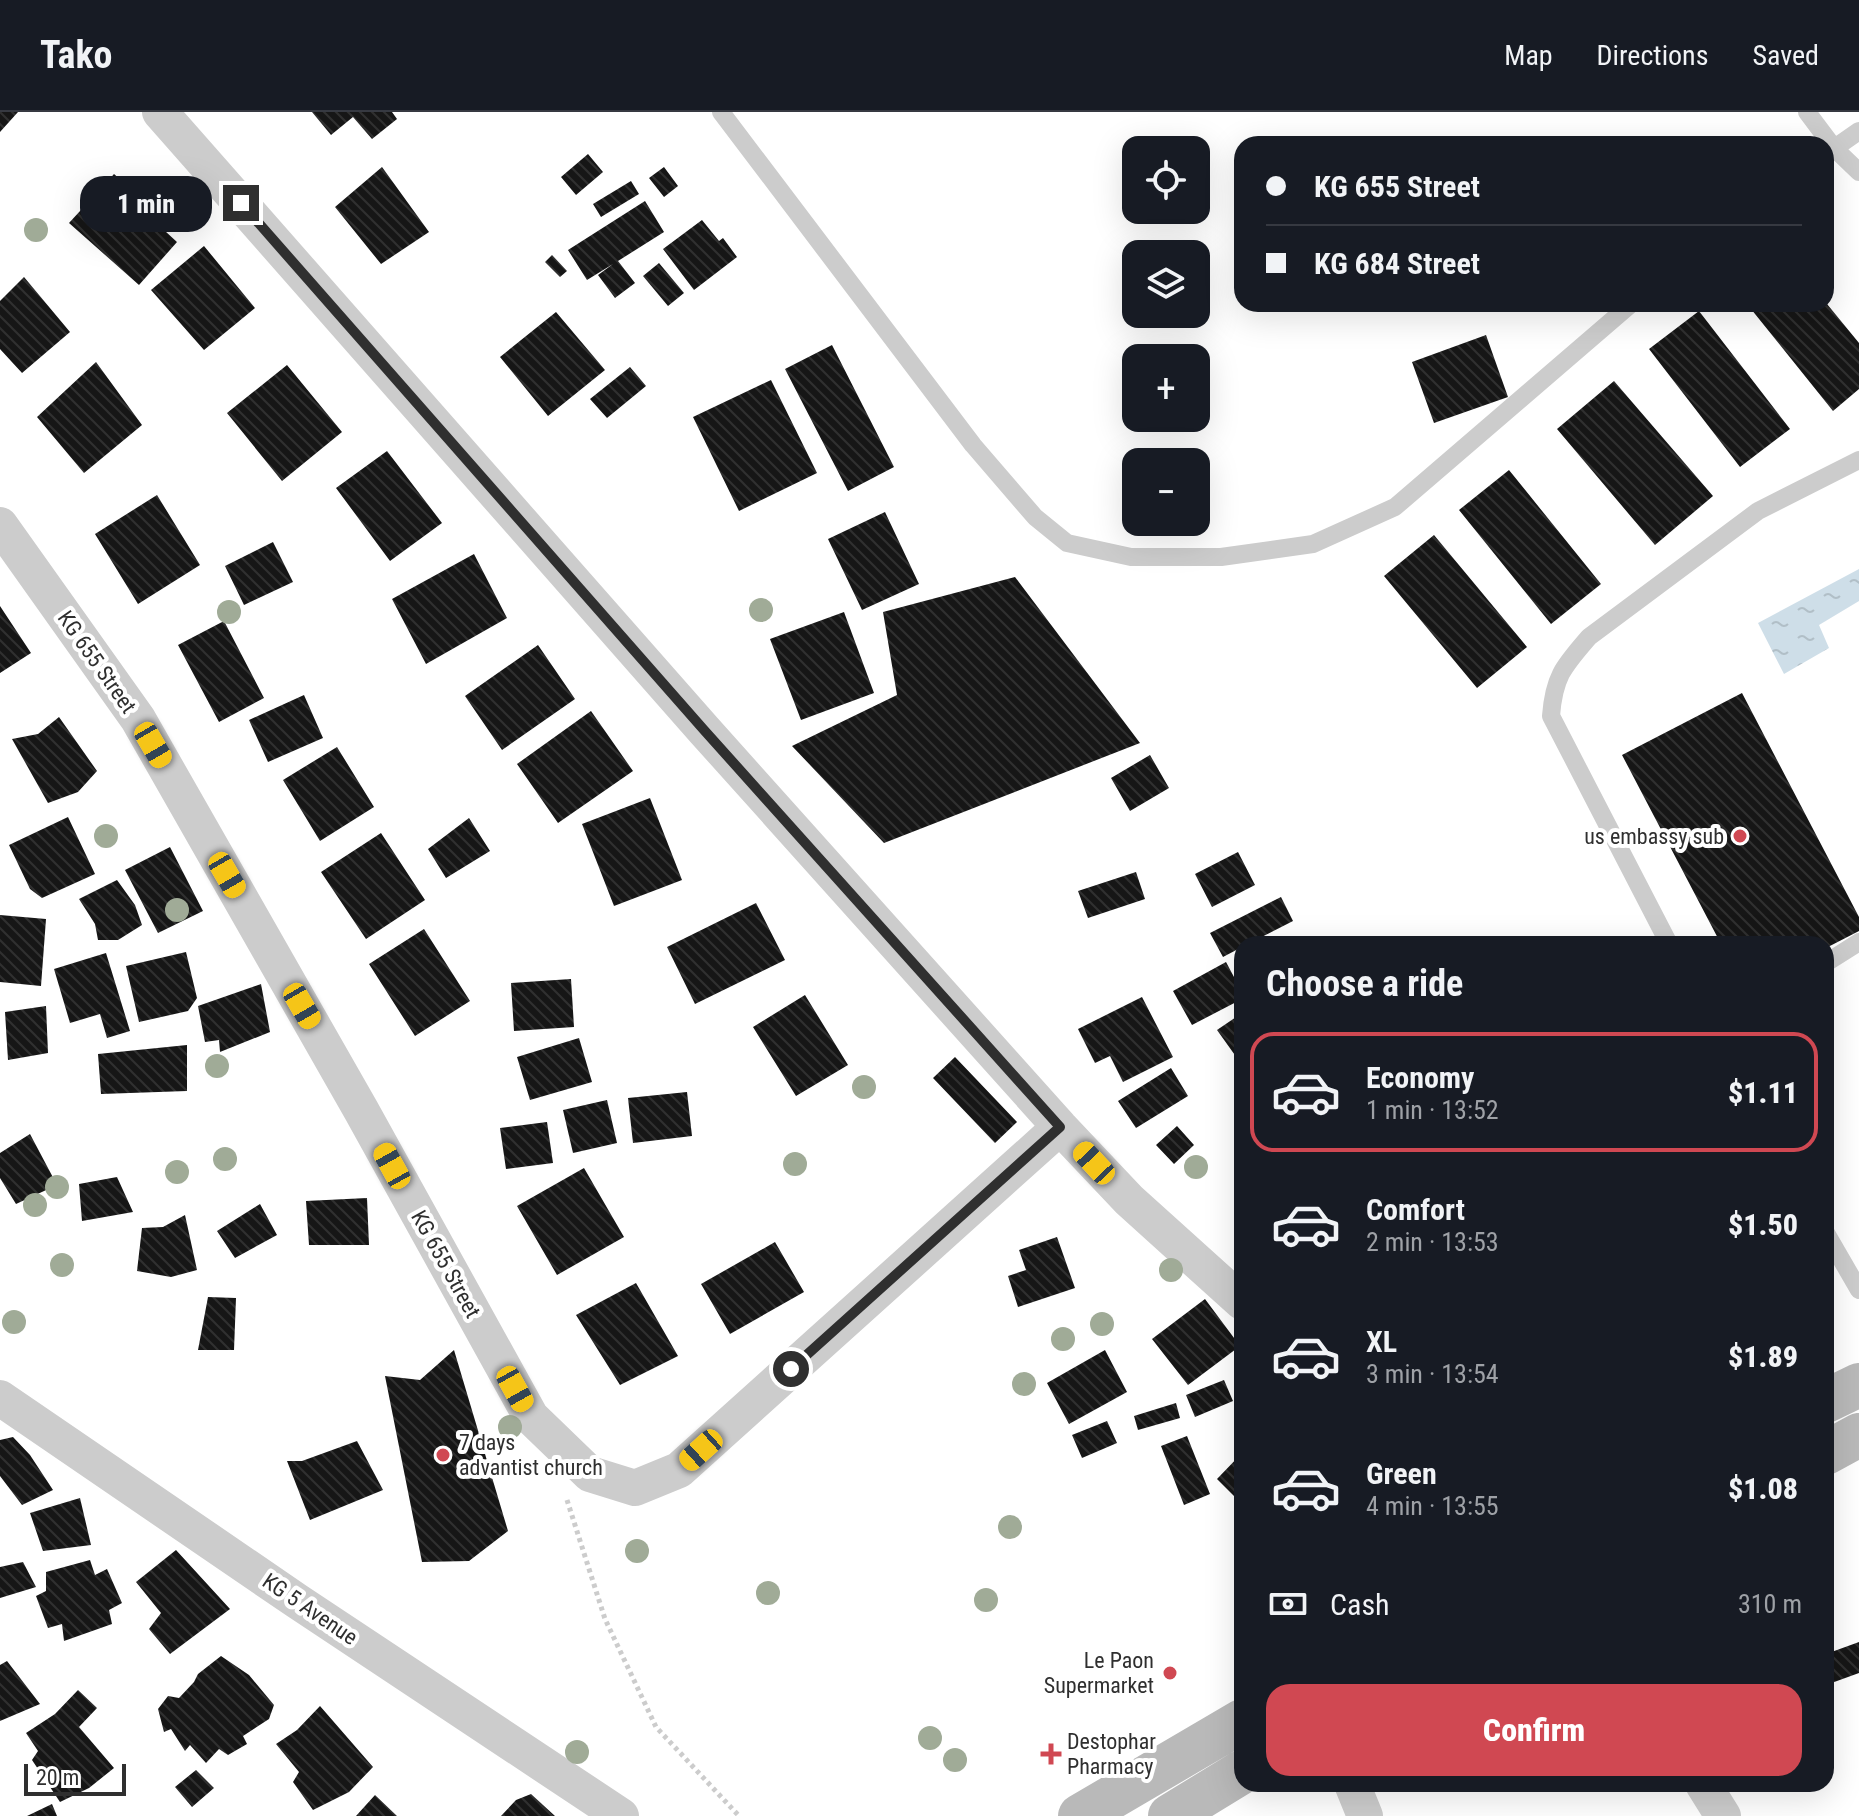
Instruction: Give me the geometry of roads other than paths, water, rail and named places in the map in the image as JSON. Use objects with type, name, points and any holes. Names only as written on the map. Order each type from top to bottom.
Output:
[{"type":"main road","points":[[1834,1397],[1859,1385]]},
{"type":"main road","points":[[1834,1449],[1859,1435]]},
{"type":"main road","points":[[1080,1816],[1234,1726]]},
{"type":"main road","points":[[1170,1816],[1234,1777]]},
{"type":"street","points":[[160,112],[704,730],[1060,1127],[1129,1200],[1234,1295]]},
{"type":"street","name":"KG 655 Street","points":[[0,525],[138,719],[361,1110],[531,1417],[590,1474],[635,1488],[679,1470],[1060,1127]]},
{"type":"street","name":"KG 5 Avenue","points":[[0,1398],[297,1601],[621,1816]]},
{"type":"street","points":[[1355,1792],[1365,1816]]},
{"type":"street","points":[[1708,1792],[1723,1816]]},
{"type":"lane","points":[[721,112],[973,445],[1035,517],[1067,543],[1131,557],[1221,557],[1313,544],[1395,507],[1622,312]]},
{"type":"lane","points":[[1807,112],[1821,136]]},
{"type":"lane","points":[[1834,148],[1859,131]]},
{"type":"lane","points":[[1834,154],[1859,172]]},
{"type":"lane","points":[[1665,936],[1551,716],[1553,690],[1567,662],[1589,637],[1758,511],[1859,460]]},
{"type":"lane","points":[[1834,958],[1859,942]]},
{"type":"lane","points":[[1834,1247],[1859,1290]]},
{"type":"water","points":[[1859,569],[1859,601],[1819,625],[1829,648],[1784,674],[1758,623]]},
{"type":"place","name":"us embassy sub","points":[[1740,836]]},
{"type":"place","name":"7 days advantist church","points":[[443,1455]]},
{"type":"place","name":"Le Paon Supermarket","points":[[1170,1673]]},
{"type":"place","name":"Destophar Pharmacy","points":[[1051,1754]]}]
